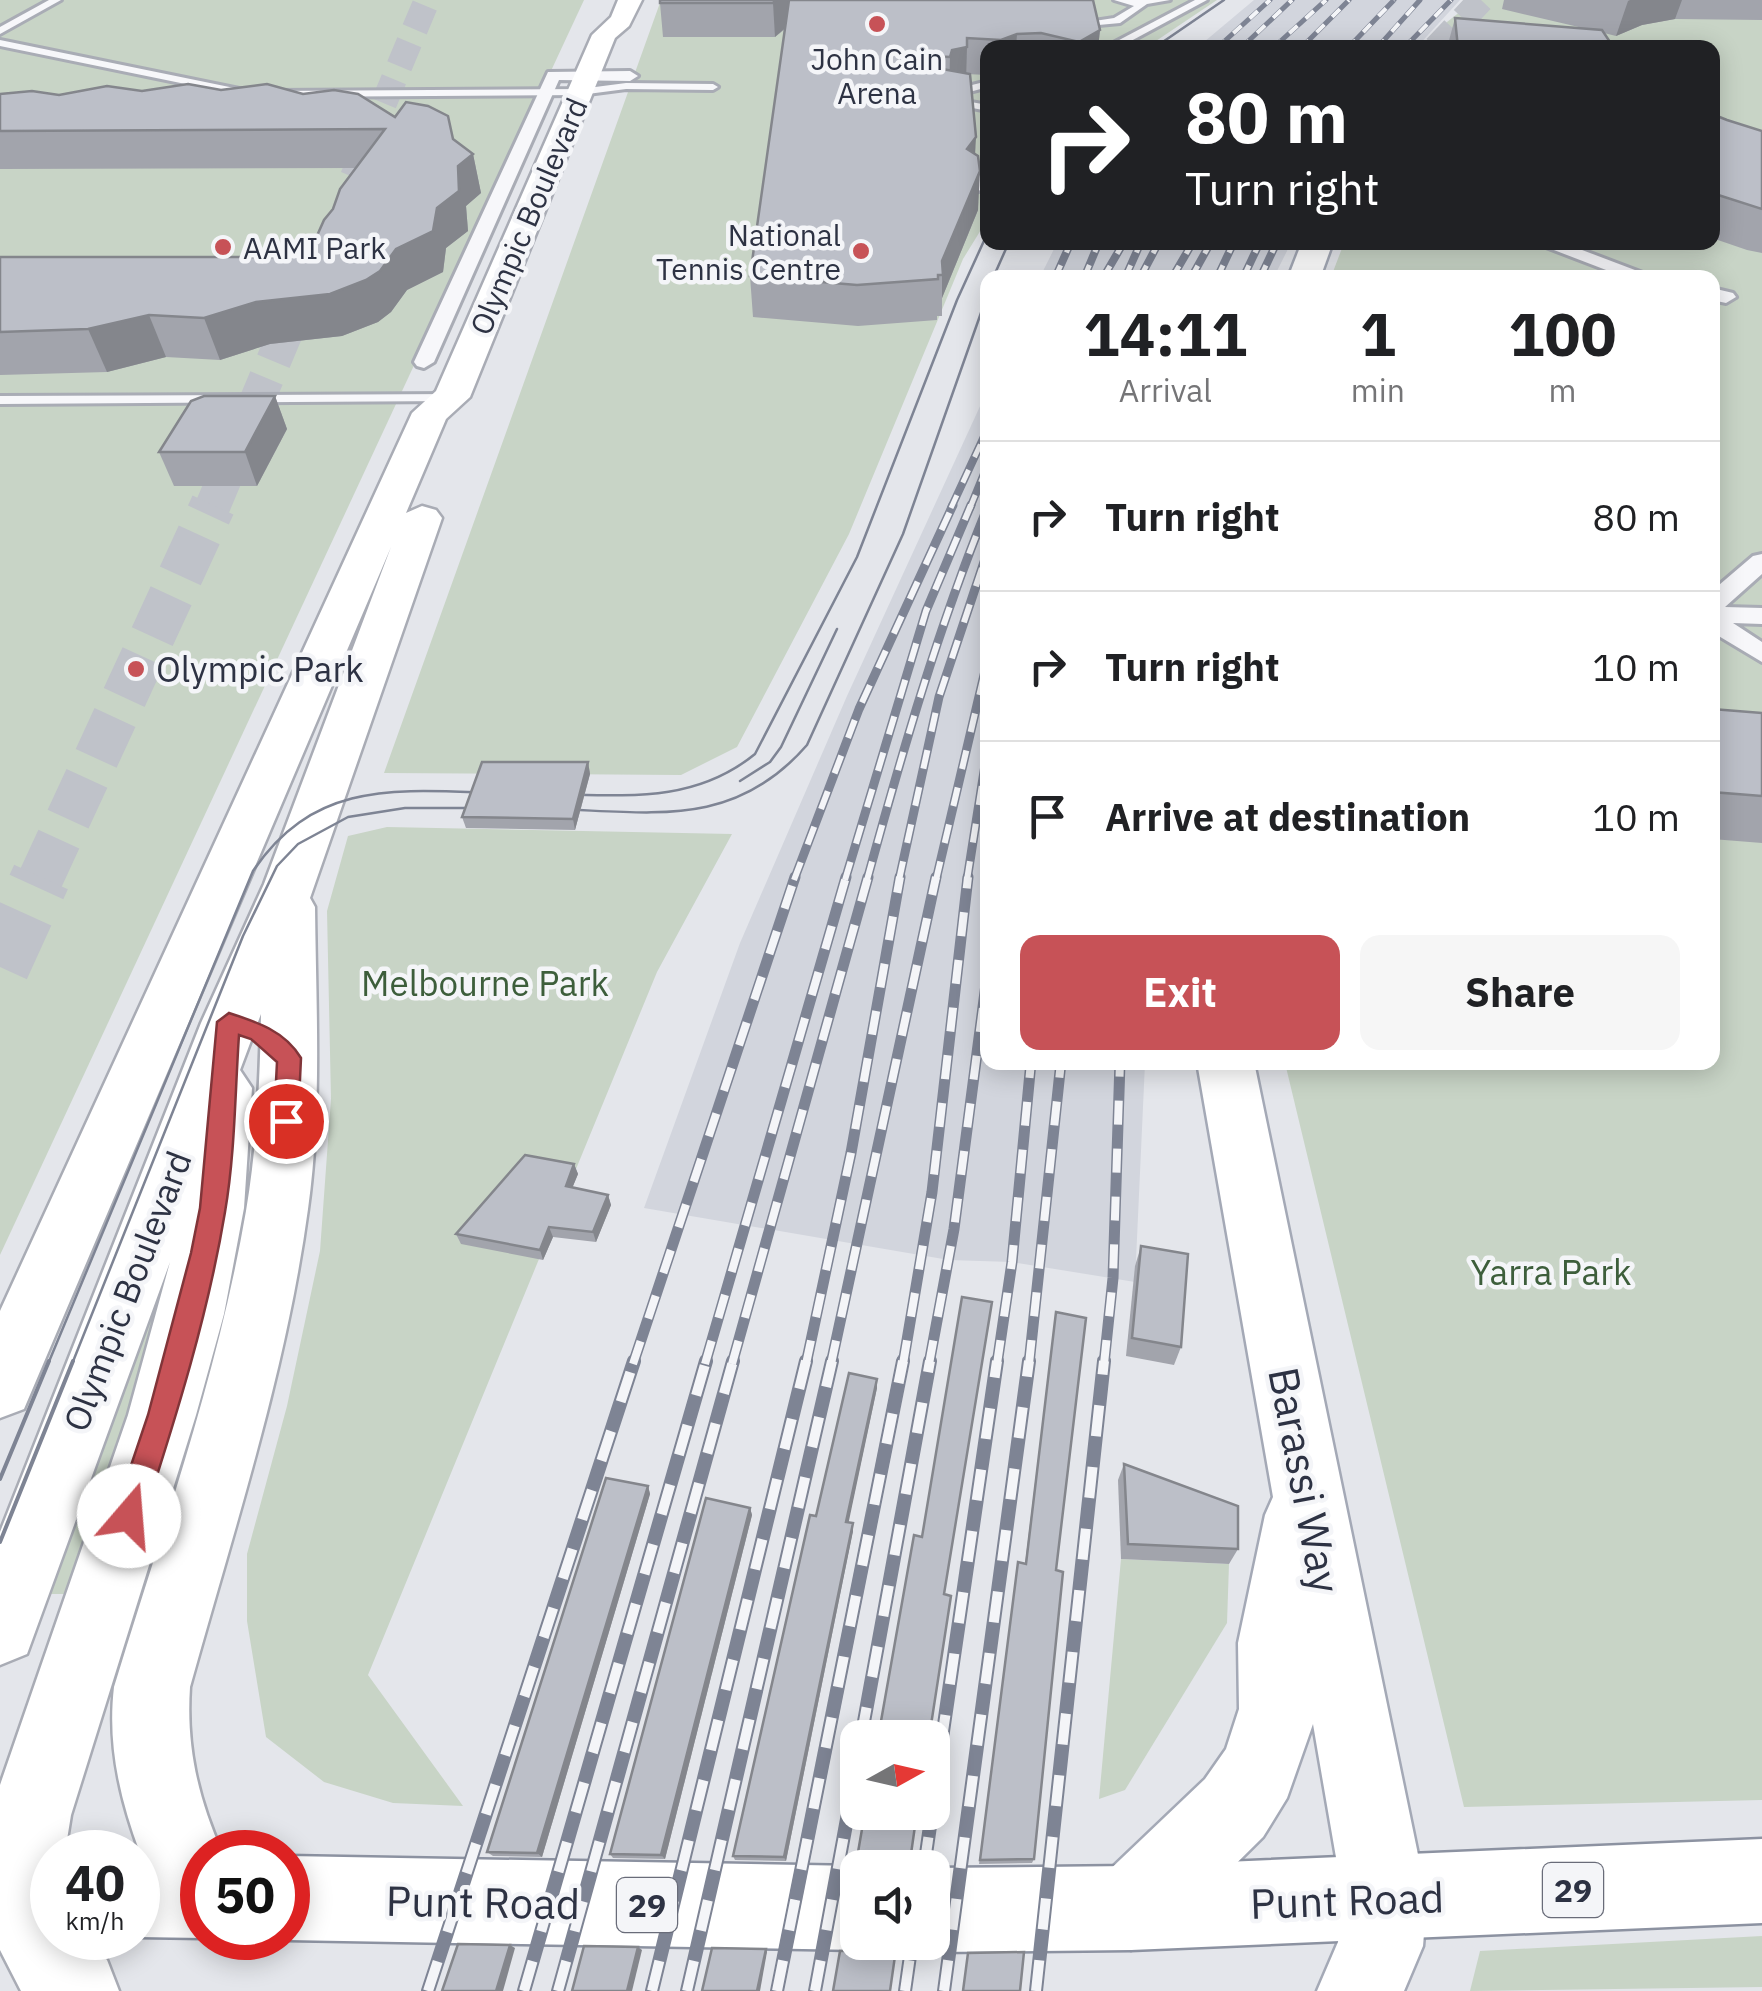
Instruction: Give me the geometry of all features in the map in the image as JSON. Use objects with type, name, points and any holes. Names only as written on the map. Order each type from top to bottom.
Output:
[{"type":"main road","name":"Olympic Boulevard","points":[[604,35],[598,21],[608,0]]},
{"type":"main road","name":"Olympic Boulevard","points":[[0,1386],[430,412],[438,380],[571,86],[604,35],[621,21],[630,0]]},
{"type":"main road","name":"Olympic Boulevard","points":[[0,1627],[259,1040],[290,884],[462,412],[438,380]]},
{"type":"main road","points":[[180,1896],[155,1786],[148,1718],[152,1686],[218,1468],[255,1324],[280,1192],[238,852]]},
{"type":"main road","points":[[76,1991],[49,1961],[36,1936],[25,1893],[22,1858],[30,1815],[162,1415],[191,1314],[213,1208],[259,1040],[290,884]]},
{"type":"main road","points":[[148,1046],[187,1024],[259,1040]]},
{"type":"main road","name":"Barassi Way","points":[[1227,1070],[1384,1898],[1380,1946],[1360,1991]]},
{"type":"main road","points":[[1132,1908],[1234,1808],[1259,1770],[1278,1709],[1276,1643],[1306,1492]]},
{"type":"main road","name":"Punt Road","points":[[950,1910],[1132,1908],[1762,1880]]},
{"type":"main road","name":"Punt Road","points":[[310,1898],[840,1908]]},
{"type":"street","points":[[571,86],[630,76]]},
{"type":"street","points":[[1565,250],[1624,270]]},
{"type":"street","points":[[1720,597],[1761,558]]},
{"type":"street","points":[[1720,617],[1762,616]]},
{"type":"street","points":[[1720,623],[1762,654]]},
{"type":"lane","points":[[0,31],[56,0]]},
{"type":"lane","points":[[1124,1],[1165,0]]},
{"type":"lane","points":[[1124,40],[1202,0]]},
{"type":"lane","points":[[1091,24],[1117,20],[1142,5],[1124,1]]},
{"type":"lane","points":[[0,43],[249,94]]},
{"type":"lane","points":[[951,86],[980,85]]},
{"type":"lane","points":[[178,95],[571,86],[626,99],[714,93]]},
{"type":"lane","points":[[960,101],[956,92],[966,86]]},
{"type":"lane","points":[[946,100],[980,106]]},
{"type":"lane","points":[[975,188],[980,182]]},
{"type":"lane","points":[[0,400],[438,380]]},
{"type":"shaded area","points":[[1254,0],[1460,0],[1423,40],[1206,40]]},
{"type":"shaded area","points":[[1053,250],[1288,250],[1278,270],[1043,270]]},
{"type":"shaded area","points":[[980,406],[980,1070],[1145,1070],[1135,1282],[1012,1262],[949,1260],[644,1208],[740,943],[847,696]]},
{"type":"green space","name":"Olympic Park","points":[[0,0],[584,0],[0,1255]]},
{"type":"green space","points":[[661,0],[1217,0],[1157,40],[980,40],[980,231],[963,259],[849,534],[737,747],[681,775],[384,773]]},
{"type":"green space","name":"Yarra Park","points":[[1475,0],[1762,0],[1762,1800],[1464,1807],[1287,1070],[1720,1070],[1720,270],[1334,270],[1341,250],[1720,250],[1720,40],[1432,40]]},
{"type":"green space","name":"Melbourne Park","points":[[387,827],[732,834],[657,972],[368,1675],[463,1806],[393,1803],[324,1782],[266,1737],[247,1621],[247,1554],[287,1406],[320,1251],[331,1099],[327,911],[348,836]]},
{"type":"green space","points":[[160,1277],[174,1277],[75,1594],[36,1594]]},
{"type":"green space","points":[[1121,1559],[1229,1564],[1227,1623],[1125,1790],[1099,1799]]},
{"type":"green space","points":[[1762,1936],[1762,1987],[1470,1991],[1480,1951]]},
{"type":"building","points":[[660,0],[776,0],[660,3]]},
{"type":"building","points":[[789,0],[1093,0],[1100,30],[1082,40],[1041,33],[1017,34],[1001,40],[967,38],[967,47],[952,50],[950,57],[932,56],[923,62],[926,66],[970,74],[976,137],[967,149],[978,156],[980,171],[942,261],[943,275],[938,275],[938,279],[857,285],[750,276]]},
{"type":"building","points":[[1455,18],[1602,30],[1609,40],[1457,40]]},
{"type":"building","points":[[188,84],[221,90],[267,84],[303,94],[334,90],[358,94],[395,117],[406,102],[428,106],[448,116],[453,139],[473,154],[458,166],[459,191],[437,208],[433,231],[396,249],[380,271],[366,280],[330,294],[256,302],[204,318],[149,315],[88,329],[0,332],[0,257],[283,257],[312,247],[340,189],[385,129],[0,131],[0,94],[32,91],[59,95],[107,86],[142,91]]},
{"type":"building","points":[[1720,117],[1762,131],[1762,209],[1720,196]]},
{"type":"building","points":[[204,396],[275,396],[245,452],[159,452],[191,401]]},
{"type":"building","points":[[1720,710],[1762,713],[1762,796],[1720,793]]},
{"type":"building","points":[[482,762],[588,762],[573,819],[462,817]]},
{"type":"building","points":[[525,1155],[574,1164],[566,1186],[608,1195],[593,1232],[549,1227],[540,1250],[456,1234]]},
{"type":"building","points":[[1141,1246],[1188,1254],[1181,1347],[1132,1338]]},
{"type":"building","points":[[962,1297],[992,1302],[944,1594],[951,1596],[932,1720],[881,1720],[914,1535],[922,1537]]},
{"type":"building","points":[[1056,1312],[1086,1318],[1056,1570],[1063,1572],[1034,1859],[980,1860],[1018,1562],[1026,1564]]},
{"type":"building","points":[[849,1373],[877,1379],[846,1522],[853,1523],[784,1857],[733,1856],[810,1515],[816,1516]]},
{"type":"building","points":[[1124,1464],[1238,1506],[1238,1549],[1128,1544]]},
{"type":"building","points":[[606,1478],[648,1486],[537,1853],[487,1852]]},
{"type":"building","points":[[706,1498],[750,1508],[661,1855],[610,1854]]},
{"type":"building","points":[[862,1830],[914,1830],[912,1850],[858,1850]]},
{"type":"building","points":[[458,1944],[510,1945],[496,1991],[442,1991]]},
{"type":"building","points":[[584,1946],[638,1947],[627,1991],[572,1991]]},
{"type":"building","points":[[712,1948],[766,1949],[757,1991],[702,1991]]},
{"type":"building","points":[[840,1951],[840,1960],[894,1960],[890,1991],[833,1991]]},
{"type":"building","points":[[1024,1952],[1020,1991],[963,1991],[968,1953]]},
{"type":"tunnel","points":[[353,177],[427,0]]},
{"type":"tunnel","points":[[1444,40],[1481,0]]},
{"type":"tunnel","points":[[212,508],[310,274]]},
{"type":"tunnel","points":[[40,880],[213,505]]},
{"type":"tunnel","points":[[0,967],[41,877]]},
{"type":"tram line","points":[[1166,40],[1224,0]]},
{"type":"tram line","points":[[558,794],[636,795],[686,788],[733,770],[755,754],[857,557],[980,250]]},
{"type":"tram line","points":[[997,270],[1005,250]]},
{"type":"tram line","points":[[553,809],[659,812],[721,803],[751,791],[779,772],[807,745],[903,534],[980,316]]},
{"type":"tram line","points":[[740,781],[770,762],[781,747],[837,629]]},
{"type":"tram line","points":[[48,1364],[253,871],[277,841],[303,820],[331,805],[393,792],[498,793]]},
{"type":"tram line","points":[[72,1364],[243,936],[277,866],[298,844],[348,817],[405,808],[493,808]]},
{"type":"tram line","points":[[0,1479],[49,1361]]},
{"type":"tram line","points":[[0,1542],[73,1361]]},
{"type":"railway","points":[[1226,40],[1270,0]]},
{"type":"railway","points":[[1250,40],[1292,0]]},
{"type":"railway","points":[[1282,40],[1326,0]]},
{"type":"railway","points":[[1309,40],[1349,0]]},
{"type":"railway","points":[[1356,40],[1394,0]]},
{"type":"railway","points":[[1384,40],[1420,0]]},
{"type":"railway","points":[[1412,40],[1451,0]]},
{"type":"railway","points":[[1059,270],[1067,250]]},
{"type":"railway","points":[[1087,270],[1096,250]]},
{"type":"railway","points":[[1108,270],[1119,250]]},
{"type":"railway","points":[[1129,270],[1137,250]]},
{"type":"railway","points":[[1144,270],[1155,250]]},
{"type":"railway","points":[[1177,270],[1188,250]]},
{"type":"railway","points":[[1195,270],[1207,250]]},
{"type":"railway","points":[[1221,270],[1230,250]]},
{"type":"railway","points":[[1247,270],[1256,250]]},
{"type":"railway","points":[[1264,270],[1273,250]]},
{"type":"railway","points":[[951,508],[980,445]]},
{"type":"railway","points":[[970,508],[980,484]]},
{"type":"railway","points":[[794,880],[859,709],[953,505]]},
{"type":"railway","points":[[845,880],[926,611],[971,505]]},
{"type":"railway","points":[[867,880],[937,644],[980,526]]},
{"type":"railway","points":[[899,880],[939,697],[980,574]]},
{"type":"railway","points":[[936,880],[980,692]]},
{"type":"railway","points":[[967,880],[980,797]]},
{"type":"railway","points":[[705,1364],[846,877]]},
{"type":"railway","points":[[732,1364],[868,877]]},
{"type":"railway","points":[[806,1364],[851,1153],[900,877]]},
{"type":"railway","points":[[831,1364],[936,877]]},
{"type":"railway","points":[[903,1364],[932,1192],[968,877]]},
{"type":"railway","points":[[633,1364],[794,880]]},
{"type":"railway","points":[[929,1364],[954,1229],[980,1030]]},
{"type":"railway","points":[[997,1364],[1012,1262],[1030,1070]]},
{"type":"railway","points":[[1029,1364],[1060,1070]]},
{"type":"railway","points":[[1104,1364],[1113,1278],[1120,1070]]},
{"type":"railway","points":[[428,1991],[634,1361]]},
{"type":"railway","points":[[524,1991],[706,1361]]},
{"type":"railway","points":[[558,1991],[733,1361]]},
{"type":"railway","points":[[652,1991],[806,1361]]},
{"type":"railway","points":[[687,1991],[832,1361]]},
{"type":"railway","points":[[777,1991],[903,1361]]},
{"type":"railway","points":[[864,1720],[930,1361]]},
{"type":"railway","points":[[945,1720],[997,1361]]},
{"type":"railway","points":[[944,1991],[1029,1361]]},
{"type":"railway","points":[[1036,1991],[1104,1361]]},
{"type":"railway","points":[[815,1991],[845,1830]]},
{"type":"railway","points":[[927,1850],[929,1830]]},
{"type":"railway","points":[[905,1991],[909,1960]]},
{"type":"place","name":"John Cain Arena","points":[[877,24]]},
{"type":"place","name":"AAMI Park","points":[[223,247]]},
{"type":"place","name":"National Tennis Centre","points":[[861,251]]},
{"type":"place","name":"Olympic Park","points":[[136,669]]},
{"type":"route","points":[[129,1516],[191,1314],[204,1253],[213,1208],[229,1022],[259,1032],[289,1058],[286,1121]]}]
